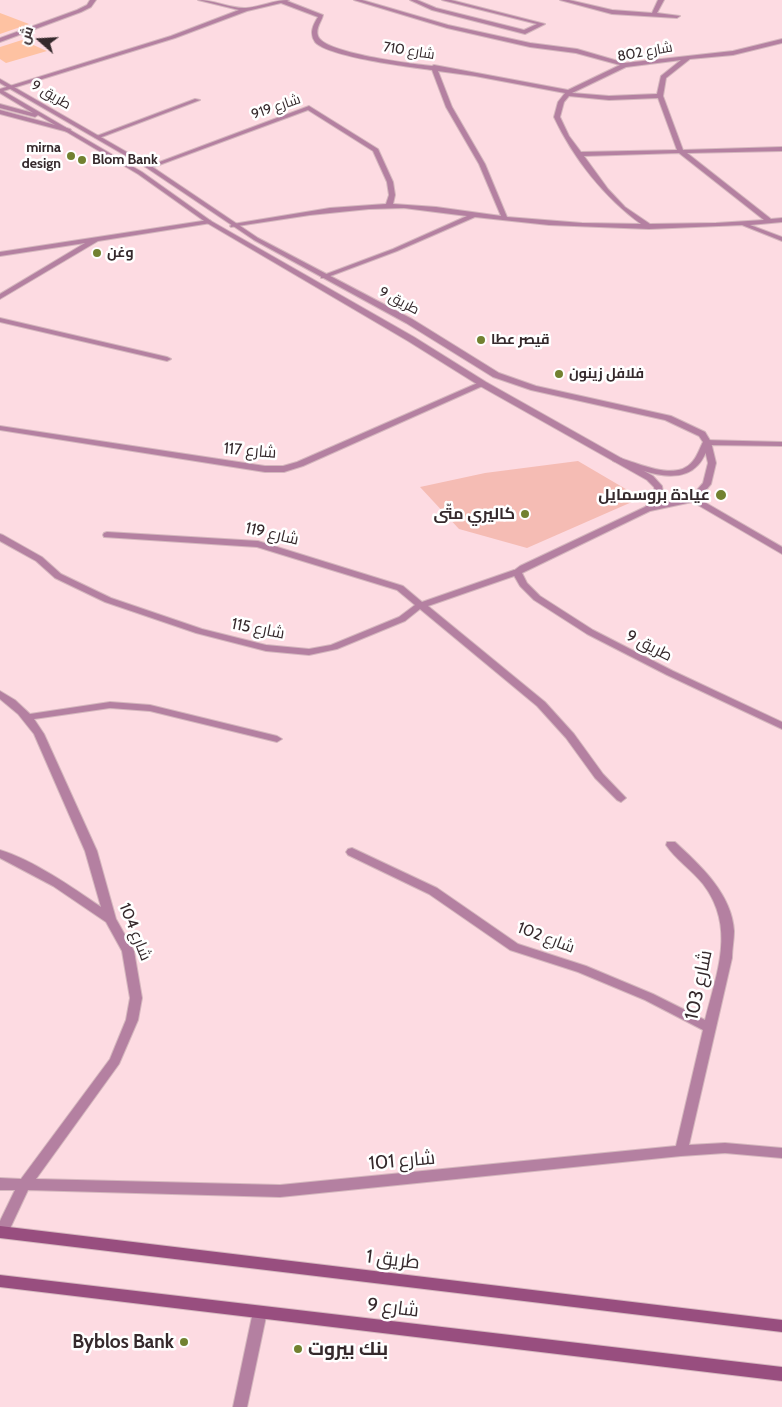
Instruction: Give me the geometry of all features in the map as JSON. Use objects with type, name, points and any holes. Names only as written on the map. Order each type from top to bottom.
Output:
[{"type":"main road","name":"طريق 1","points":[[0,1232],[782,1326]]},
{"type":"main road","name":"شارع 9","points":[[0,1280],[782,1374]]},
{"type":"street","points":[[0,40],[79,11],[90,6],[93,0]]},
{"type":"street","points":[[200,0],[245,10]]},
{"type":"street","points":[[357,0],[447,26],[530,45],[576,51],[625,65]]},
{"type":"street","points":[[412,0],[434,9],[525,32],[542,24],[445,0]]},
{"type":"street","points":[[563,0],[612,12],[677,16]]},
{"type":"street","points":[[653,15],[661,0]]},
{"type":"street","points":[[0,91],[173,37],[245,10],[283,1]]},
{"type":"street","name":"شارع 710","points":[[283,1],[321,16],[314,27],[314,32],[318,42],[327,47],[367,57],[434,67],[568,93],[609,98],[660,96]]},
{"type":"street","name":"شارع 802","points":[[568,93],[625,65],[733,54],[782,41]]},
{"type":"street","points":[[688,58],[663,77],[660,96],[680,151],[770,221]]},
{"type":"street","points":[[434,67],[449,108],[482,164],[505,219]]},
{"type":"street","name":"9 طريق","points":[[0,81],[148,167],[234,226],[323,277],[409,321],[484,369],[508,380],[668,418],[702,434],[707,442]]},
{"type":"street","name":"9 طريق","points":[[0,91],[140,173],[209,222],[411,339],[482,384],[637,469],[658,486],[660,498],[648,509]]},
{"type":"street","points":[[568,93],[559,105],[557,116],[566,136],[606,190],[623,208],[649,227]]},
{"type":"street","points":[[97,137],[196,100]]},
{"type":"street","points":[[0,106],[48,118]]},
{"type":"street","name":"شارع 919","points":[[148,167],[309,108],[376,150],[390,182],[392,195],[389,206]]},
{"type":"street","points":[[0,112],[68,130]]},
{"type":"street","points":[[581,154],[782,149]]},
{"type":"street","points":[[234,226],[290,215],[389,206],[505,219],[649,227],[782,220]]},
{"type":"street","points":[[323,277],[395,250],[475,215]]},
{"type":"street","points":[[0,254],[100,237],[209,222]]},
{"type":"street","points":[[742,223],[782,239]]},
{"type":"street","points":[[0,297],[100,237]]},
{"type":"street","points":[[0,320],[167,359]]},
{"type":"street","name":"شارع 117","points":[[0,428],[216,463],[276,470],[300,464],[482,384]]},
{"type":"street","points":[[707,442],[782,444]]},
{"type":"street","points":[[615,458],[657,471],[684,472],[697,463],[707,442]]},
{"type":"street","points":[[517,572],[648,509],[676,505],[694,499],[707,484],[711,473],[712,463],[707,442]]},
{"type":"street","points":[[694,499],[782,551]]},
{"type":"street","name":"شارع 119","points":[[107,536],[258,544],[400,588],[412,596],[419,606],[542,704],[570,736],[599,776],[621,798]]},
{"type":"street","name":"شارع 115","points":[[0,537],[25,550],[58,576],[86,591],[199,631],[266,648],[309,652],[334,647],[402,619],[419,606],[517,572]]},
{"type":"street","name":"طريق 9","points":[[517,572],[523,584],[537,598],[590,632],[670,674],[782,726]]},
{"type":"street","name":"شارع 104","points":[[0,694],[17,705],[29,717],[91,851],[110,919],[128,952],[136,998],[132,1020],[115,1061],[24,1185],[0,1232]]},
{"type":"street","points":[[29,717],[110,705],[150,708],[277,739]]},
{"type":"street","name":"شارع 103","points":[[671,845],[705,878],[721,907],[728,929],[726,958],[681,1151]]},
{"type":"street","name":"شارع 102","points":[[352,852],[433,891],[514,947],[582,969],[649,997],[709,1027]]},
{"type":"street","points":[[0,854],[42,875],[110,919]]},
{"type":"street","name":"شارع 101","points":[[0,1184],[280,1192],[681,1151],[726,1148],[782,1153]]},
{"type":"street","points":[[240,1407],[260,1312]]},
{"type":"shaded area","points":[[0,13],[29,24],[0,34]]},
{"type":"shaded area","points":[[22,40],[47,51],[6,63],[0,59],[0,47]]},
{"type":"building","name":"كاليري متّى","points":[[578,461],[641,498],[527,548],[459,529],[420,487],[485,473]]},
{"type":"place","name":"mirna design","points":[[71,156]]},
{"type":"place","name":"Blom Bank","points":[[82,160]]},
{"type":"place","name":"وغن","points":[[97,253]]},
{"type":"place","name":"قيصر عطا","points":[[481,340]]},
{"type":"place","name":"فلافل زينون","points":[[559,374]]},
{"type":"place","name":"عيادة بروسمايل","points":[[721,495]]},
{"type":"place","name":"كاليري متّى","points":[[525,514]]},
{"type":"place","name":"Byblos Bank","points":[[184,1342]]},
{"type":"place","name":"بنك بيروت","points":[[298,1349]]}]
